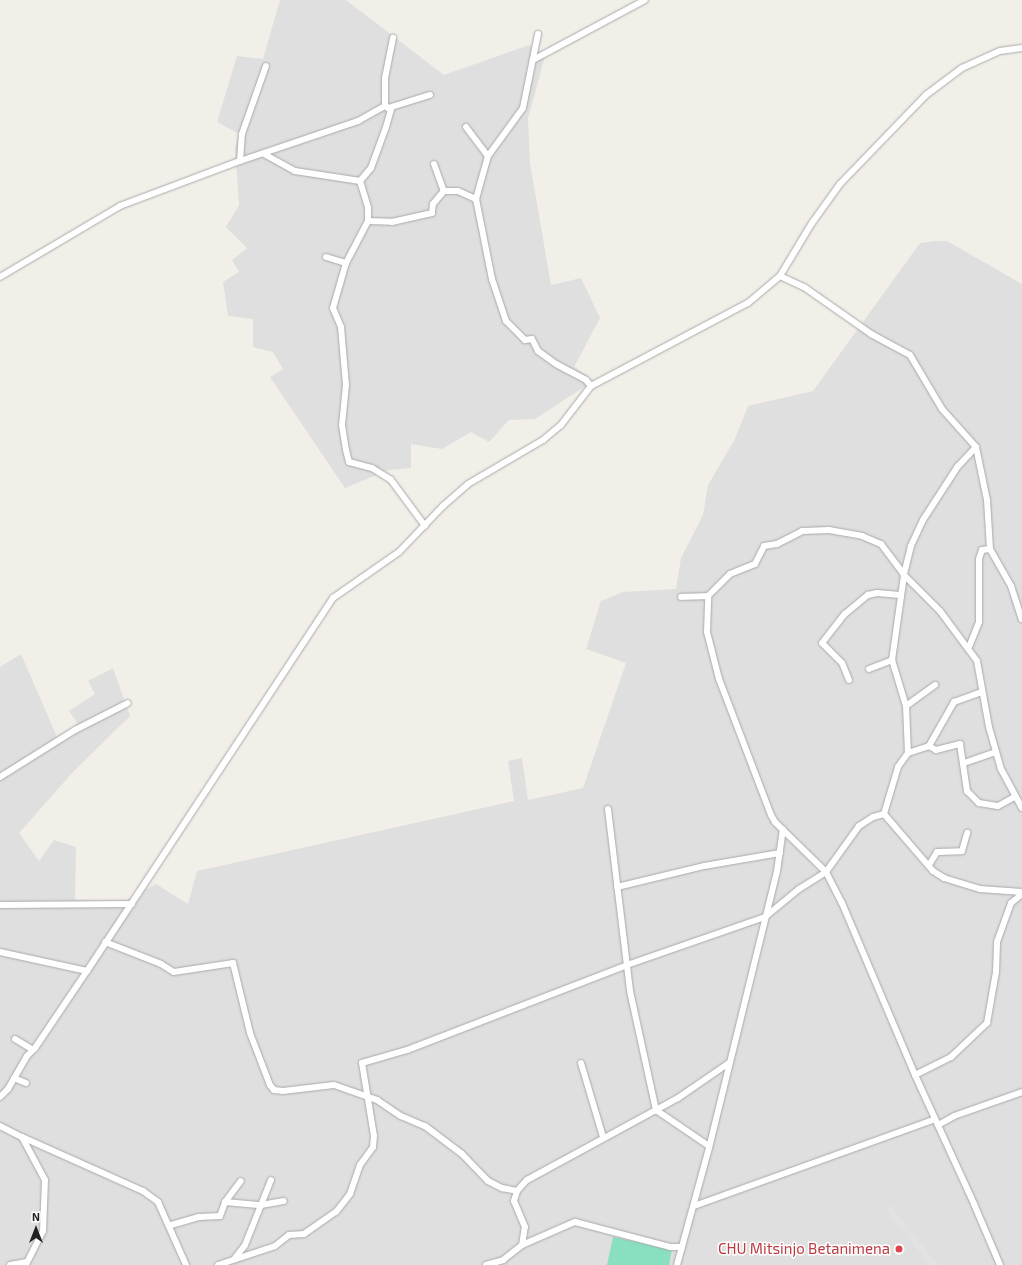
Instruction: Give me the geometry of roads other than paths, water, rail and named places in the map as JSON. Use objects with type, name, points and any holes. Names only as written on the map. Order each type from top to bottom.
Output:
[{"type":"street","points":[[533,60],[645,0]]},
{"type":"street","points":[[538,34],[523,108],[488,156],[476,199],[492,279],[506,322],[525,340],[532,339],[538,351],[556,364],[586,380],[591,386]]},
{"type":"street","points":[[360,181],[371,168],[391,110],[387,107],[385,78],[393,38]]},
{"type":"street","points":[[0,1096],[14,1078],[132,904],[333,598],[399,552],[468,484],[543,440],[561,425],[591,386],[748,303],[780,276],[812,223],[840,184],[926,95],[962,68],[1000,51],[1022,48]]},
{"type":"street","points":[[240,161],[242,134],[266,66]]},
{"type":"street","points":[[0,277],[120,206],[240,161],[358,121],[387,107],[430,95]]},
{"type":"street","points":[[466,127],[488,156]]},
{"type":"street","points":[[264,154],[295,171],[360,181]]},
{"type":"street","points":[[434,164],[444,191]]},
{"type":"street","points":[[360,181],[368,208],[368,221],[346,263],[333,308],[341,327],[346,385],[342,425],[349,462],[372,468],[391,480],[425,526]]},
{"type":"street","points":[[368,221],[392,222],[432,213],[433,204],[444,191],[458,191],[476,199]]},
{"type":"street","points":[[326,257],[346,263]]},
{"type":"street","points":[[780,276],[804,287],[871,334],[910,355],[942,410],[976,447],[987,500],[990,549],[1011,586],[1022,619]]},
{"type":"street","points":[[908,754],[906,706],[892,660],[904,575],[911,546],[923,520],[958,466],[976,447]]},
{"type":"street","points":[[682,597],[708,596],[730,574],[755,564],[764,546],[777,544],[802,531],[829,530],[862,536],[880,544],[904,575],[940,611],[969,647],[978,661],[981,692],[996,752],[1014,797],[1022,808]]},
{"type":"street","points":[[969,647],[979,622],[978,559],[982,550],[990,549]]},
{"type":"street","points":[[849,680],[842,663],[822,643],[845,614],[868,595],[877,593],[900,595]]},
{"type":"street","points":[[708,596],[707,632],[719,679],[766,803],[775,822],[826,872],[842,903],[915,1075],[1000,1265]]},
{"type":"street","points":[[869,669],[892,660]]},
{"type":"street","points":[[906,706],[935,685]]},
{"type":"street","points":[[884,814],[898,767],[908,754],[929,746],[954,702],[981,692]]},
{"type":"street","points":[[0,776],[75,730],[128,703]]},
{"type":"street","points":[[929,746],[936,750],[960,744],[967,791],[970,797],[989,806],[1003,804],[1014,797]]},
{"type":"street","points":[[964,763],[996,752]]},
{"type":"street","points":[[608,809],[616,853],[617,887],[626,965],[656,1110],[709,1146]]},
{"type":"street","points":[[884,814],[933,871],[944,878],[988,890],[1022,893]]},
{"type":"street","points":[[218,1265],[235,1258],[275,1246],[289,1235],[304,1234],[336,1212],[350,1194],[360,1165],[373,1147],[374,1136],[362,1063],[407,1050],[626,965],[765,916],[799,889],[826,872],[859,826],[873,817],[884,814]]},
{"type":"street","points":[[677,1265],[694,1206],[765,916],[780,853],[783,829]]},
{"type":"street","points":[[929,865],[937,852],[962,851],[967,833]]},
{"type":"street","points":[[617,887],[704,866],[780,853]]},
{"type":"street","points":[[915,1075],[951,1058],[987,1023],[996,972],[998,942],[1011,903],[1022,893]]},
{"type":"street","points":[[0,905],[132,904]]},
{"type":"street","points":[[105,942],[161,964],[174,972],[233,963],[250,1033],[270,1085],[274,1090],[283,1091],[334,1085],[377,1100],[401,1116],[425,1126],[462,1154],[488,1181],[502,1188],[517,1190]]},
{"type":"street","points":[[0,952],[87,971]]},
{"type":"street","points":[[15,1039],[33,1050]]},
{"type":"street","points":[[581,1062],[603,1137]]},
{"type":"street","points":[[522,1245],[525,1227],[514,1201],[517,1190],[527,1180],[545,1168],[656,1110],[729,1064]]},
{"type":"street","points":[[14,1078],[26,1083]]},
{"type":"street","points":[[694,1206],[1022,1092]]},
{"type":"street","points":[[0,1126],[143,1190],[158,1202],[171,1225],[186,1265]]},
{"type":"street","points":[[10,1265],[26,1264],[44,1226],[45,1180],[22,1136]]},
{"type":"street","points":[[235,1258],[245,1245],[271,1180]]},
{"type":"street","points":[[171,1225],[198,1217],[220,1216],[224,1202],[241,1181]]},
{"type":"street","points":[[224,1202],[261,1205],[284,1201]]},
{"type":"street","points":[[486,1265],[504,1260],[522,1245],[575,1222],[670,1247],[682,1247]]},
{"type":"place","name":"CHU Mitsinjo Betanimena","points":[[899,1249]]}]
